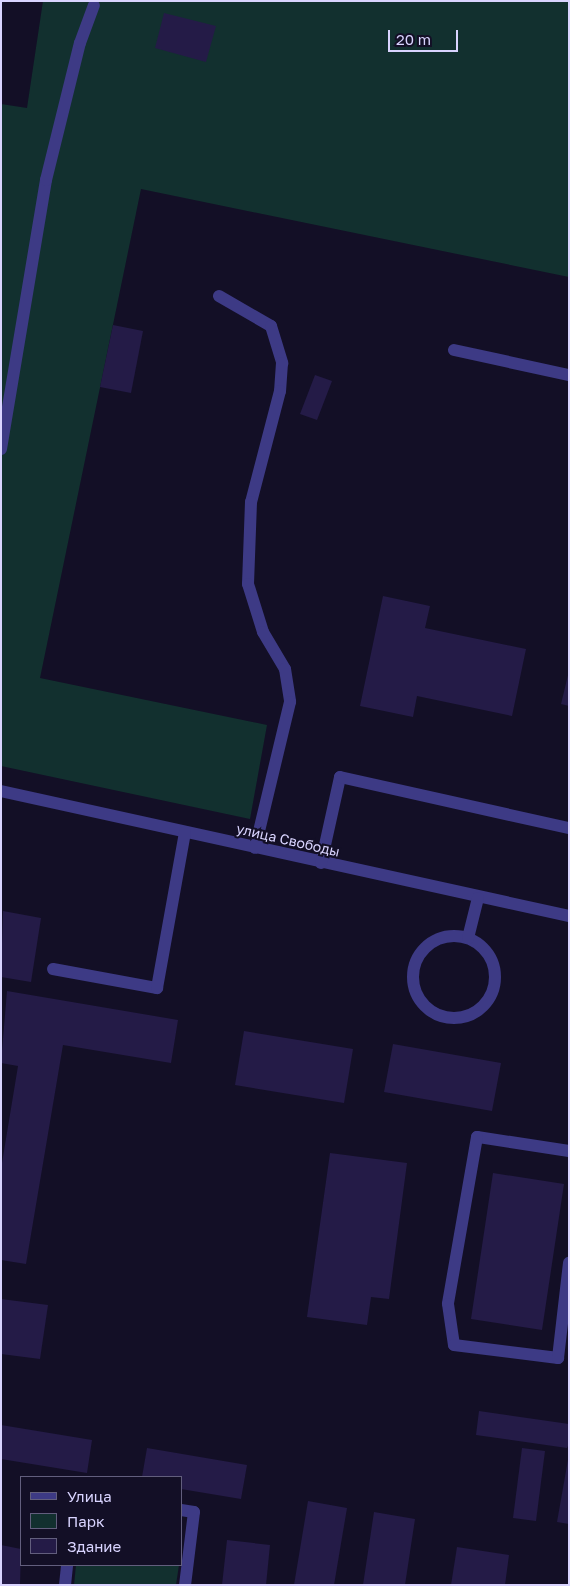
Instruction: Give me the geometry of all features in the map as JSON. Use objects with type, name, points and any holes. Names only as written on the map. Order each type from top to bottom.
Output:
[{"type":"street","points":[[1,449],[46,180],[80,43],[94,5]]},
{"type":"street","points":[[219,296],[271,326],[282,363],[280,392],[251,502],[248,584],[263,632],[285,669],[290,702],[255,848]]},
{"type":"street","points":[[454,350],[569,375]]},
{"type":"street","points":[[321,863],[340,777],[569,828]]},
{"type":"street","name":"улица Свободы","points":[[1,791],[478,898],[569,916]]},
{"type":"street","points":[[53,969],[157,988],[185,832]]},
{"type":"street","points":[[468,938],[478,898]]},
{"type":"street","points":[[441,938],[468,938],[490,956],[495,983],[482,1007],[459,1018],[445,1017],[423,1004],[413,980],[414,967],[424,950],[441,938]]},
{"type":"street","points":[[569,1151],[477,1137],[448,1304],[454,1345],[558,1358],[569,1263]]},
{"type":"street","points":[[182,1510],[194,1512],[185,1585]]},
{"type":"street","points":[[65,1585],[67,1566]]},
{"type":"green space","points":[[43,1],[569,1],[569,277],[141,189],[40,678],[267,725],[250,819],[1,766],[1,104],[27,108]]},
{"type":"green space","points":[[76,1566],[179,1566],[176,1585],[74,1585]]},
{"type":"building","points":[[164,13],[216,26],[206,62],[155,48]]},
{"type":"building","points":[[113,325],[143,331],[131,393],[100,387]]},
{"type":"building","points":[[315,375],[332,381],[317,420],[300,414]]},
{"type":"building","points":[[383,596],[430,606],[425,628],[526,649],[512,716],[417,696],[413,717],[360,706]]},
{"type":"building","points":[[569,671],[569,706],[561,704]]},
{"type":"building","points":[[3,911],[41,918],[31,982],[1,977]]},
{"type":"building","points":[[7,991],[178,1020],[171,1063],[63,1045],[26,1264],[1,1260],[1,1169],[18,1066],[1,1063]]},
{"type":"building","points":[[244,1031],[353,1049],[344,1103],[235,1085]]},
{"type":"building","points":[[393,1044],[501,1063],[492,1111],[384,1092]]},
{"type":"building","points":[[330,1153],[407,1163],[389,1299],[371,1297],[367,1325],[307,1317]]},
{"type":"building","points":[[493,1173],[564,1184],[542,1330],[471,1319]]},
{"type":"building","points":[[1,1299],[48,1305],[40,1359],[1,1354]]},
{"type":"building","points":[[479,1411],[569,1424],[569,1444],[567,1448],[476,1435]]},
{"type":"building","points":[[1,1425],[92,1440],[87,1473],[1,1459]]},
{"type":"building","points":[[147,1448],[247,1465],[241,1499],[182,1489],[182,1476],[142,1476]]},
{"type":"building","points":[[522,1448],[545,1451],[536,1521],[513,1518]]},
{"type":"building","points":[[569,1454],[569,1524],[557,1522]]},
{"type":"building","points":[[308,1501],[347,1508],[334,1585],[294,1585]]},
{"type":"building","points":[[374,1512],[415,1519],[405,1585],[363,1585]]},
{"type":"building","points":[[227,1540],[270,1545],[266,1585],[222,1585]]},
{"type":"building","points":[[1,1545],[20,1549],[20,1585],[1,1585]]},
{"type":"building","points":[[457,1547],[509,1555],[505,1585],[451,1585]]}]
